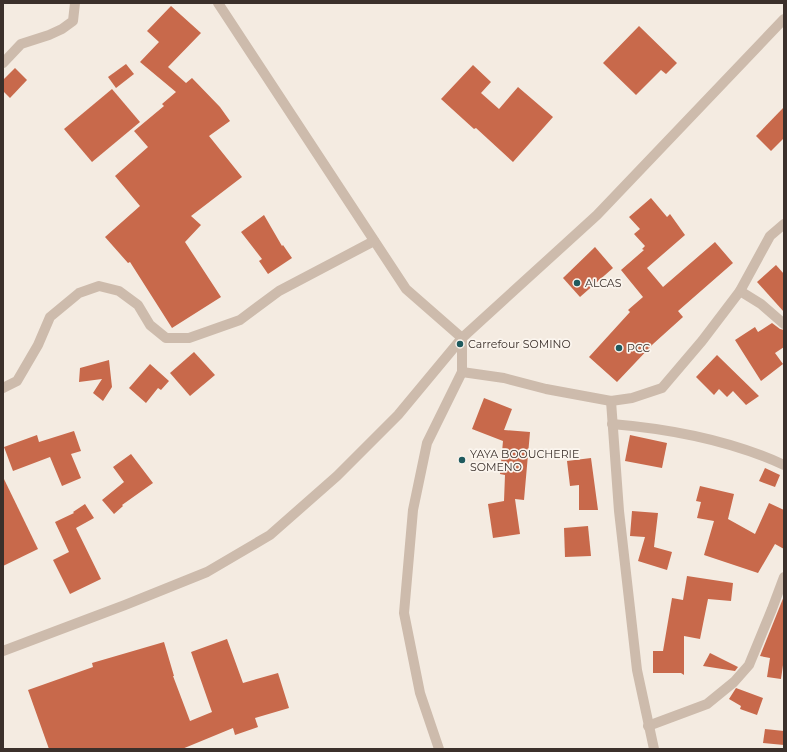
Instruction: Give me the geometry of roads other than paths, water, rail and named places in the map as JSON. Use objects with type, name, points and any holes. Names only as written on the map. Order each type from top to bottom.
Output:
[{"type":"street","points":[[3,63],[21,44],[49,35],[73,22],[75,3]]},
{"type":"street","points":[[218,3],[406,289],[462,338],[462,372],[426,443],[413,510],[404,613],[420,694],[439,749]]},
{"type":"street","points":[[3,651],[207,572],[270,536],[337,476],[398,415],[462,338],[597,215],[784,19]]},
{"type":"street","points":[[462,372],[504,378],[546,389],[611,401],[632,398],[662,388],[702,341],[740,291],[770,236],[784,224]]},
{"type":"street","points":[[3,388],[17,381],[38,345],[50,317],[80,293],[99,286],[119,291],[138,305],[150,325],[166,338],[189,338],[240,320],[279,291],[374,241]]},
{"type":"street","points":[[740,291],[762,304],[784,324]]},
{"type":"street","points":[[611,401],[619,511],[637,670],[654,749]]},
{"type":"street","points":[[612,424],[649,427],[706,438],[768,458],[784,465]]},
{"type":"street","points":[[648,726],[707,704],[734,682],[749,665],[784,577]]},
{"type":"place","name":"ALCAS","points":[[577,283]]},
{"type":"place","name":"Carrefour SOMINO","points":[[460,344]]},
{"type":"place","name":"PCC","points":[[619,348]]},
{"type":"place","name":"YAYA BOOUCHERIE SOMENO","points":[[462,460]]}]
